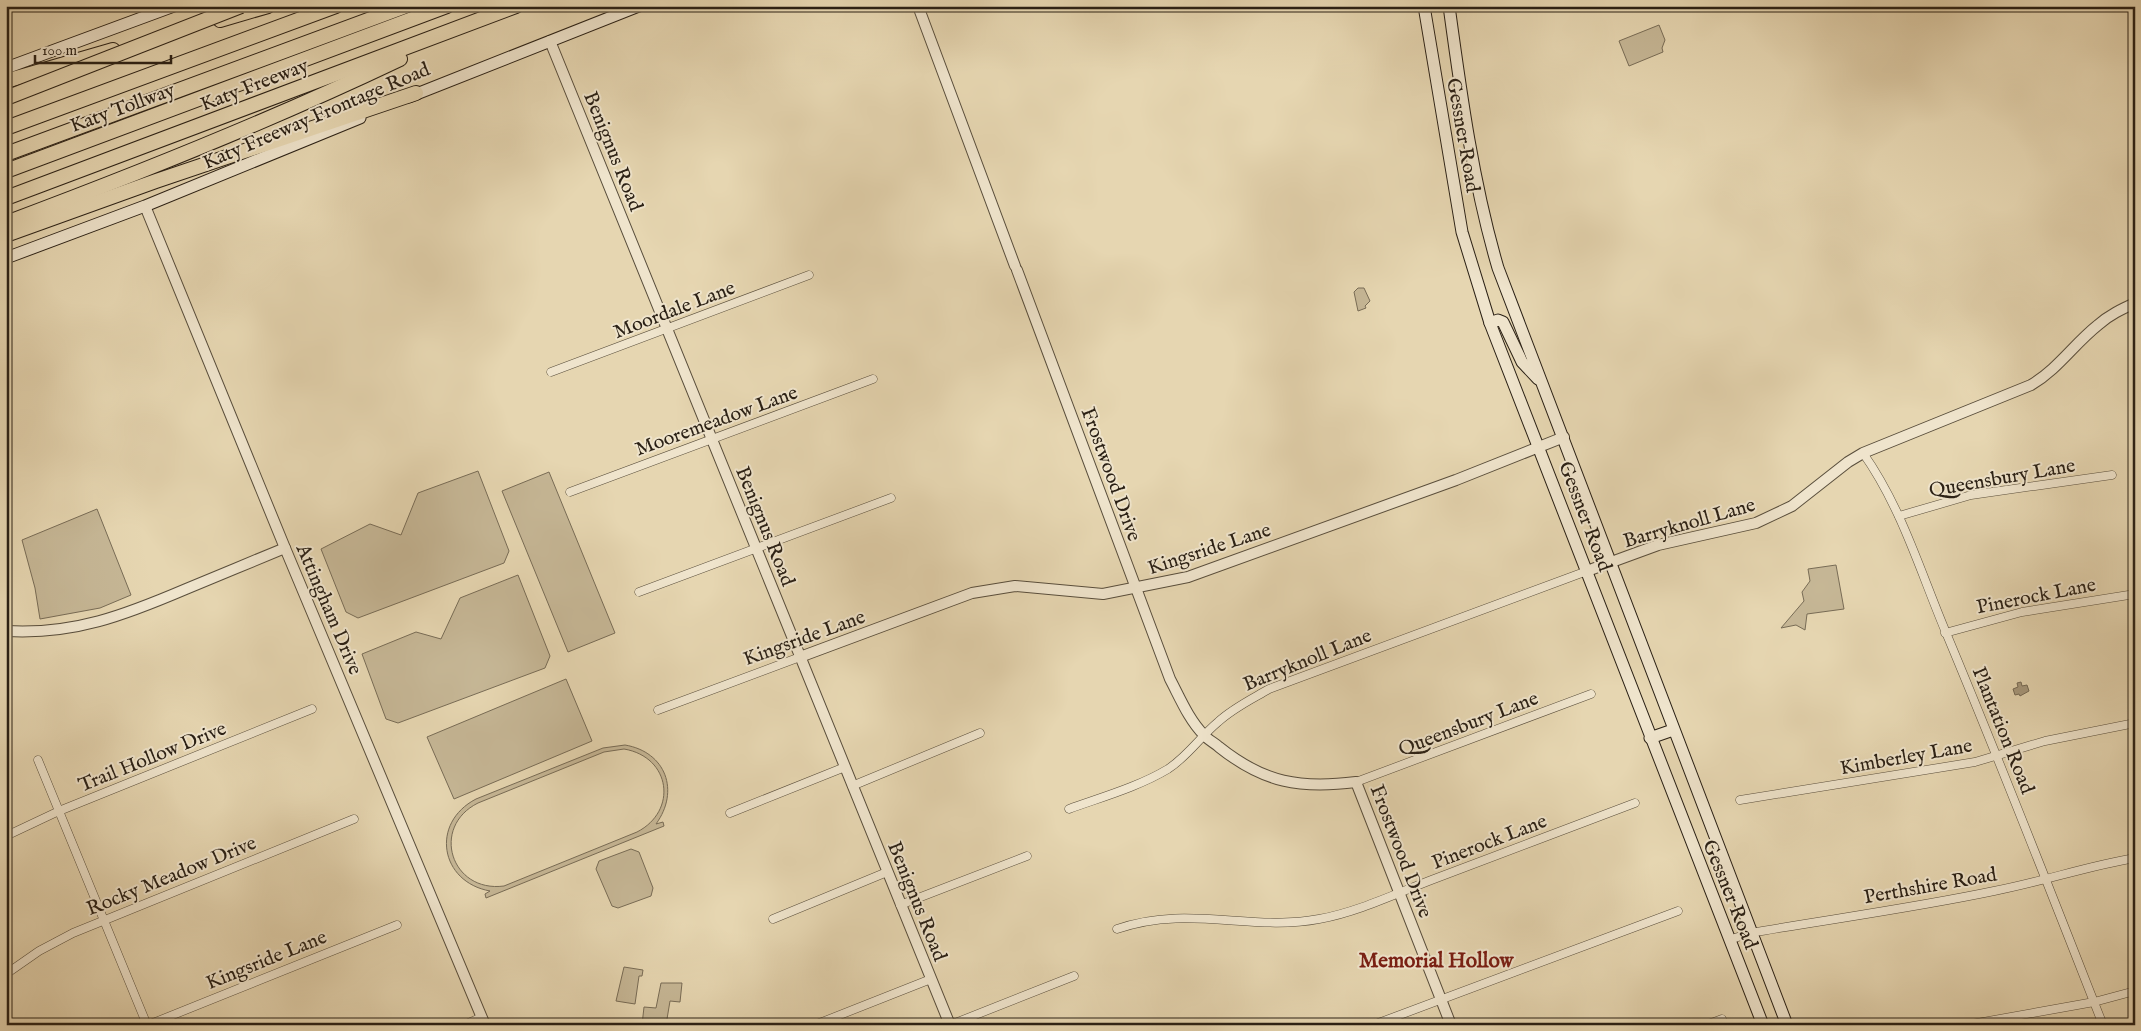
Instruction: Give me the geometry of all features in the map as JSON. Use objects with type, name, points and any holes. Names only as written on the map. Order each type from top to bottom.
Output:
[{"type":"highway","points":[[6,98],[241,6]]},
{"type":"highway","points":[[6,80],[268,6]]},
{"type":"highway","points":[[6,128],[336,6]]},
{"type":"highway","name":"Katy Tollway","points":[[6,154],[406,6]]},
{"type":"highway","name":"Katy Tollway","points":[[6,171],[447,6]]},
{"type":"highway","name":"Katy Freeway","points":[[6,198],[516,6]]},
{"type":"highway","points":[[6,223],[131,176],[333,90],[495,14]]},
{"type":"highway","points":[[6,235],[156,181],[416,93]]},
{"type":"main road","points":[[6,68],[174,6]]},
{"type":"main road","name":"Katy Freeway Frontage Road","points":[[6,258],[145,206],[416,93],[640,6]]},
{"type":"main road","name":"Gessner Road","points":[[1424,6],[1462,232],[1490,323],[1763,1025]]},
{"type":"main road","name":"Gessner Road","points":[[1448,6],[1469,143],[1484,222],[1498,268],[1564,437],[1673,730],[1786,1025]]},
{"type":"main road","points":[[1490,323],[1498,320],[1503,322],[1522,362],[1543,384]]},
{"type":"main road","points":[[1650,738],[1673,730]]},
{"type":"street","name":"Frostwood Drive","points":[[918,6],[1170,679],[1189,715],[1204,736],[1239,763],[1283,781],[1307,786],[1356,782],[1451,1025]]},
{"type":"street","name":"Benignus Road","points":[[550,40],[950,1025]]},
{"type":"street","name":"Attingham Drive","points":[[145,206],[285,548],[484,1021]]},
{"type":"street","name":"Moordale Lane","points":[[551,372],[809,275]]},
{"type":"street","name":"Barryknoll Lane","points":[[1069,809],[1139,783],[1168,768],[1188,754],[1218,722],[1269,689],[1658,546],[1756,523],[1792,506],[1848,462],[1863,454],[2031,385],[2060,364],[2098,325],[2112,314],[2135,303]]},
{"type":"street","name":"Mooremeadow Lane","points":[[570,492],[873,379]]},
{"type":"street","name":"Kingsride Lane","points":[[658,710],[972,593],[996,588],[1043,587],[1103,594],[1210,570],[1539,448],[1564,437]]},
{"type":"street","name":"Plantation Road","points":[[1863,454],[1879,476],[1899,516],[1945,633],[1998,755],[2103,1025]]},
{"type":"street","name":"Queensbury Lane","points":[[1899,516],[1971,495],[2112,475]]},
{"type":"street","points":[[640,592],[891,498]]},
{"type":"street","points":[[6,631],[29,632],[68,629],[104,621],[285,548]]},
{"type":"street","name":"Pinerock Lane","points":[[1945,633],[2022,612],[2135,594]]},
{"type":"street","name":"Queensbury Lane","points":[[1356,782],[1591,694]]},
{"type":"street","name":"Trail Hollow Drive","points":[[6,836],[58,811],[312,709]]},
{"type":"street","name":"Kimberley Lane","points":[[1740,800],[1975,762],[2045,741],[2135,723]]},
{"type":"street","points":[[852,786],[980,733]]},
{"type":"street","points":[[38,760],[148,1025]]},
{"type":"street","points":[[730,813],[845,768]]},
{"type":"street","name":"Pinerock Lane","points":[[1117,929],[1137,922],[1170,918],[1205,917],[1294,922],[1320,919],[1398,893],[1635,803]]},
{"type":"street","name":"Rocky Meadow Drive","points":[[6,974],[38,952],[103,920],[354,819]]},
{"type":"street","points":[[900,905],[1027,856]]},
{"type":"street","name":"Perthshire Road","points":[[1729,940],[1750,933],[1992,892],[2046,880],[2099,864],[2135,858]]},
{"type":"street","points":[[774,919],[887,872]]},
{"type":"street","points":[[1373,1025],[1678,911]]},
{"type":"street","name":"Kingsride Lane","points":[[148,1025],[397,925]]},
{"type":"street","points":[[950,1025],[1074,976]]},
{"type":"street","points":[[817,1024],[931,979]]},
{"type":"street","points":[[1966,1025],[2094,1002],[2135,991]]},
{"type":"street","points":[[1706,1025],[1722,1019]]},
{"type":"street","points":[[464,1025],[484,1021]]},
{"type":"shaded area","points":[[1659,25],[1665,40],[1662,48],[1663,52],[1629,66],[1619,41]]},
{"type":"shaded area","points":[[1358,288],[1364,288],[1370,301],[1365,306],[1366,308],[1358,311],[1354,292]]},
{"type":"shaded area","points":[[478,471],[509,551],[504,563],[358,618],[346,612],[321,549],[370,524],[401,535],[418,493]]},
{"type":"shaded area","points":[[549,472],[615,633],[568,652],[502,491]]},
{"type":"shaded area","points":[[97,509],[131,595],[100,608],[40,619],[35,588],[22,540]]},
{"type":"shaded area","points":[[1836,565],[1844,609],[1807,614],[1805,630],[1796,625],[1781,628],[1804,601],[1802,592],[1810,581],[1808,569]]},
{"type":"shaded area","points":[[518,575],[550,656],[545,668],[398,723],[386,719],[362,654],[416,632],[441,639],[460,598]]},
{"type":"shaded area","points":[[566,679],[592,741],[454,799],[427,737]]},
{"type":"shaded area","points":[[2021,682],[2022,686],[2027,685],[2029,691],[2020,696],[2019,694],[2015,695],[2013,689],[2018,687],[2017,683]]},
{"type":"shaded area","points":[[625,745],[639,749],[651,756],[659,764],[668,786],[667,799],[656,824],[663,822],[664,826],[486,898],[485,894],[490,891],[473,885],[460,876],[451,864],[447,851],[447,836],[452,822],[461,809],[476,799],[603,748]],"holes":[[[624,749],[640,754],[652,762],[660,773],[664,786],[663,799],[659,811],[650,823],[637,832],[504,886],[486,885],[471,879],[460,869],[453,856],[451,842],[454,827],[463,814],[478,803],[604,752]]]},
{"type":"shaded area","points":[[631,849],[639,852],[653,888],[651,896],[618,908],[612,906],[596,869],[599,861]]},
{"type":"shaded area","points":[[624,967],[643,970],[642,976],[639,976],[635,1004],[616,1001]]},
{"type":"shaded area","points":[[661,983],[682,983],[680,1002],[670,1001],[666,1025],[642,1025],[644,1007],[656,1008]]},
{"type":"district","name":"Memorial Hollow","points":[[1436,960]]}]
